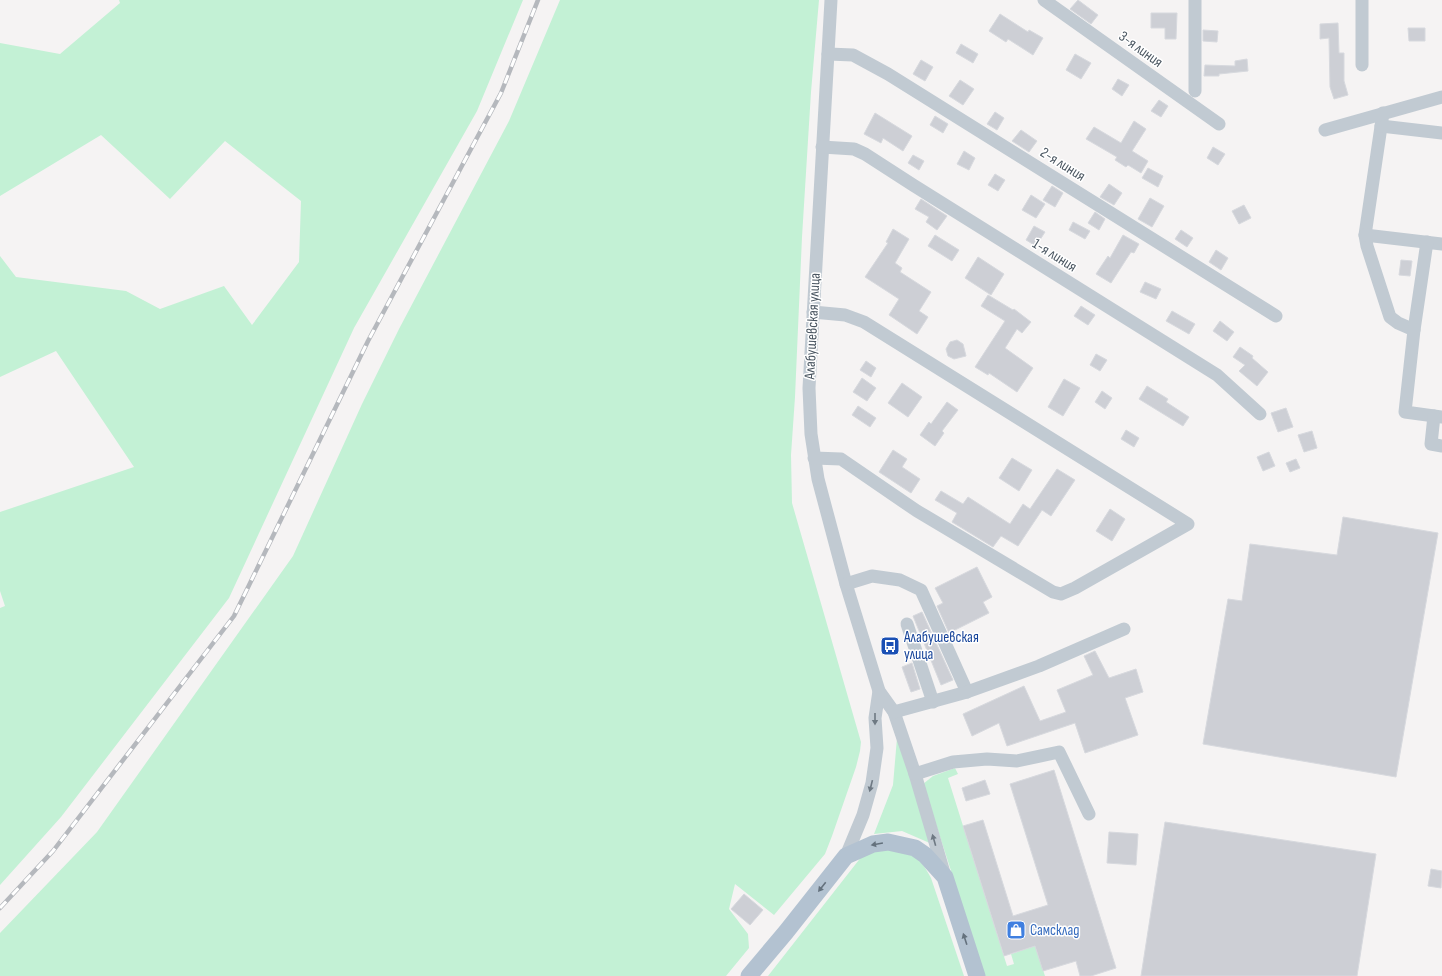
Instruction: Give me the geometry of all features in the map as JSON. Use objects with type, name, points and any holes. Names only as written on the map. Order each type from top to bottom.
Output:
[{"type":"main road","points":[[846,856],[873,844],[888,842],[903,844],[915,848],[925,855],[945,877],[977,976]]},
{"type":"main road","name":"Алабушевская улица","points":[[749,976],[846,856]]},
{"type":"street","name":"Алабушевская улица","points":[[831,0],[809,388],[810,426],[814,458],[827,518],[879,691],[894,712],[915,774],[945,877]]},
{"type":"street","name":"3-я линия","points":[[1044,0],[1219,124]]},
{"type":"street","points":[[1195,0],[1196,91]]},
{"type":"street","points":[[1362,0],[1362,66]]},
{"type":"street","name":"2-я линия","points":[[828,54],[853,56],[888,74],[1276,316]]},
{"type":"street","points":[[1325,130],[1382,120],[1442,97]]},
{"type":"street","points":[[1382,120],[1442,133]]},
{"type":"street","points":[[1382,120],[1365,235],[1367,246],[1390,317],[1398,323],[1414,330]]},
{"type":"street","name":"1-я линия","points":[[822,147],[854,150],[865,154],[1217,375],[1260,414]]},
{"type":"street","points":[[1365,235],[1442,244]]},
{"type":"street","points":[[1427,242],[1414,330],[1405,412],[1438,417],[1431,444],[1442,446]]},
{"type":"street","points":[[813,312],[835,313],[864,322],[1188,524],[1075,588],[1061,594],[1053,592],[917,511],[841,459],[814,458]]},
{"type":"street","points":[[846,584],[872,576],[900,580],[921,590],[967,692]]},
{"type":"street","points":[[907,624],[933,702]]},
{"type":"street","points":[[894,712],[967,692],[1039,666],[1124,629]]},
{"type":"street","name":"Алабушевская улица","points":[[846,856],[862,815],[872,783],[877,748],[875,718],[879,691]]},
{"type":"street","points":[[915,774],[953,762],[986,759],[1017,761],[1059,752],[1089,814]]},
{"type":"green space","points":[[119,0],[523,0],[477,111],[354,328],[229,598],[61,817],[0,885],[0,608],[5,606],[0,591],[0,512],[134,467],[56,351],[0,377],[0,256],[16,277],[126,291],[160,309],[224,286],[252,325],[299,262],[301,201],[225,141],[170,199],[101,135],[0,196],[0,43],[60,54],[120,3]]},
{"type":"green space","points":[[560,0],[819,0],[811,92],[802,237],[791,455],[792,503],[861,742],[856,767],[825,854],[774,915],[735,884],[729,909],[748,934],[749,948],[726,976],[0,976],[0,933],[97,832],[293,556],[362,404],[399,329],[509,121]]},
{"type":"green space","points":[[897,738],[932,844],[902,831],[874,834],[893,785]]},
{"type":"green space","points":[[955,768],[958,774],[948,778],[1007,966],[1014,964],[1011,954],[1035,946],[1045,976],[985,976],[923,784],[933,776]]},
{"type":"green space","points":[[883,848],[912,855],[922,863],[926,869],[931,878],[964,976],[768,976],[862,856]]},
{"type":"building","points":[[1078,0],[1098,15],[1091,24],[1070,9]]},
{"type":"building","points":[[1151,13],[1177,13],[1176,39],[1165,39],[1165,28],[1151,28]]},
{"type":"building","points":[[1000,14],[1028,32],[1029,30],[1043,38],[1033,55],[1008,39],[1006,42],[989,31]]},
{"type":"building","points":[[1338,23],[1339,53],[1344,53],[1344,81],[1348,95],[1334,99],[1330,87],[1329,38],[1320,39],[1320,24]]},
{"type":"building","points":[[1408,28],[1425,28],[1425,41],[1409,41]]},
{"type":"building","points":[[1203,30],[1218,31],[1217,42],[1203,41]]},
{"type":"building","points":[[961,44],[978,54],[973,63],[956,53]]},
{"type":"building","points":[[1075,54],[1091,63],[1081,79],[1066,70]]},
{"type":"building","points":[[1247,59],[1248,71],[1219,74],[1219,76],[1204,76],[1205,65],[1235,66],[1235,61]]},
{"type":"building","points":[[921,60],[933,67],[925,81],[913,74]]},
{"type":"building","points":[[1118,79],[1129,85],[1122,96],[1112,89]]},
{"type":"building","points":[[960,80],[974,89],[963,105],[949,96]]},
{"type":"building","points":[[1159,100],[1168,106],[1161,117],[1151,111]]},
{"type":"building","points":[[995,112],[1004,118],[997,130],[987,124]]},
{"type":"building","points":[[875,113],[912,136],[903,151],[883,138],[881,143],[864,134]]},
{"type":"building","points":[[935,116],[948,124],[943,133],[930,125]]},
{"type":"building","points":[[1134,121],[1146,129],[1132,151],[1148,161],[1141,173],[1128,165],[1126,167],[1115,160],[1117,157],[1086,139],[1094,127],[1121,143]]},
{"type":"building","points":[[1021,130],[1037,141],[1029,152],[1012,141]]},
{"type":"building","points":[[1213,147],[1225,154],[1218,165],[1207,158]]},
{"type":"building","points":[[964,151],[975,158],[969,170],[957,164]]},
{"type":"building","points":[[913,155],[924,161],[919,170],[908,163]]},
{"type":"building","points":[[1148,168],[1163,176],[1158,187],[1142,178]]},
{"type":"building","points":[[995,174],[1005,180],[998,191],[988,185]]},
{"type":"building","points":[[1109,184],[1122,193],[1114,205],[1100,197]]},
{"type":"building","points":[[1052,186],[1063,193],[1055,207],[1043,200]]},
{"type":"building","points":[[1031,195],[1045,204],[1036,218],[1022,210]]},
{"type":"building","points":[[1150,198],[1164,206],[1152,227],[1138,219]]},
{"type":"building","points":[[921,199],[947,216],[937,230],[926,222],[929,217],[915,209]]},
{"type":"building","points":[[1244,205],[1251,218],[1239,224],[1232,211]]},
{"type":"building","points":[[1095,212],[1105,219],[1099,230],[1088,223]]},
{"type":"building","points":[[1073,222],[1090,231],[1085,239],[1069,230]]},
{"type":"building","points":[[1034,226],[1045,232],[1036,246],[1026,240]]},
{"type":"building","points":[[893,229],[909,239],[895,263],[902,268],[900,272],[931,292],[919,311],[928,317],[917,334],[889,315],[899,299],[865,277],[888,243],[886,242]]},
{"type":"building","points":[[1181,230],[1193,238],[1187,247],[1175,239]]},
{"type":"building","points":[[935,235],[959,250],[952,261],[928,246]]},
{"type":"building","points":[[1123,235],[1139,244],[1134,253],[1131,252],[1111,283],[1096,274],[1108,256],[1110,258]]},
{"type":"building","points":[[1216,250],[1228,258],[1221,270],[1209,262]]},
{"type":"building","points":[[978,257],[1004,274],[991,295],[965,278]]},
{"type":"building","points":[[1401,260],[1412,261],[1410,276],[1399,275]]},
{"type":"building","points":[[1145,282],[1161,289],[1156,299],[1140,292]]},
{"type":"building","points":[[988,295],[1013,310],[1014,309],[1031,322],[1022,333],[1017,329],[1005,348],[1033,368],[1017,392],[989,373],[988,375],[975,367],[1005,321],[981,306]]},
{"type":"building","points":[[1081,306],[1095,315],[1088,325],[1074,316]]},
{"type":"building","points":[[1172,311],[1195,324],[1189,334],[1166,321]]},
{"type":"building","points":[[1220,321],[1234,332],[1227,341],[1213,331]]},
{"type":"building","points":[[957,340],[963,344],[966,356],[954,359],[948,356],[946,349],[950,342]]},
{"type":"building","points":[[1240,347],[1253,356],[1252,358],[1268,372],[1257,386],[1239,371],[1245,365],[1233,357]]},
{"type":"building","points":[[1096,354],[1107,360],[1100,371],[1090,365]]},
{"type":"building","points":[[866,361],[876,368],[871,377],[860,370]]},
{"type":"building","points":[[862,378],[876,388],[867,401],[853,392]]},
{"type":"building","points":[[1064,379],[1080,388],[1063,416],[1048,407]]},
{"type":"building","points":[[902,383],[922,397],[908,417],[888,403]]},
{"type":"building","points":[[1147,386],[1168,399],[1166,402],[1189,417],[1183,426],[1139,399]]},
{"type":"building","points":[[1102,391],[1112,398],[1105,409],[1095,402]]},
{"type":"building","points":[[947,402],[958,410],[942,431],[944,433],[935,446],[920,435],[929,422],[931,424]]},
{"type":"building","points":[[858,406],[876,418],[870,427],[852,415]]},
{"type":"building","points":[[1286,408],[1293,427],[1278,432],[1271,413]]},
{"type":"building","points":[[1126,430],[1139,438],[1134,447],[1121,439]]},
{"type":"building","points":[[1312,431],[1317,448],[1304,452],[1298,435]]},
{"type":"building","points":[[893,450],[907,459],[902,467],[920,479],[911,493],[879,472]]},
{"type":"building","points":[[1269,452],[1275,466],[1263,471],[1257,457]]},
{"type":"building","points":[[1012,458],[1032,470],[1019,491],[999,478]]},
{"type":"building","points":[[1296,459],[1300,468],[1290,472],[1286,463]]},
{"type":"building","points":[[1057,469],[1075,480],[1051,516],[1042,510],[1018,546],[1001,536],[993,547],[952,522],[957,513],[935,500],[941,491],[963,504],[968,497],[1010,524],[1023,504],[1030,509]]},
{"type":"building","points":[[1110,509],[1125,519],[1112,541],[1096,531]]},
{"type":"building","points":[[1343,517],[1438,533],[1396,777],[1203,744],[1228,599],[1242,601],[1250,544],[1337,555]]},
{"type":"building","points":[[977,567],[992,597],[983,602],[989,613],[949,633],[937,606],[943,603],[935,588]]},
{"type":"building","points":[[922,612],[953,680],[941,685],[913,616]]},
{"type":"building","points":[[1095,651],[1109,678],[1136,669],[1143,692],[1125,698],[1138,735],[1085,753],[1075,723],[1007,746],[999,723],[972,736],[963,714],[1024,686],[1040,721],[1066,712],[1057,690],[1093,675],[1084,656]]},
{"type":"building","points":[[912,663],[920,689],[911,692],[902,667]]},
{"type":"building","points":[[1054,770],[1116,968],[1091,976],[1080,976],[1076,961],[1043,971],[1035,946],[1004,956],[963,826],[983,820],[1013,916],[1048,905],[1010,784]]},
{"type":"building","points":[[985,780],[990,794],[966,801],[962,788]]},
{"type":"building","points":[[1165,822],[1376,854],[1357,976],[1141,976]]},
{"type":"building","points":[[1109,832],[1138,834],[1136,865],[1107,863]]},
{"type":"building","points":[[1431,869],[1442,871],[1441,888],[1428,886]]},
{"type":"building","points":[[744,894],[763,910],[750,925],[731,909]]},
{"type":"railway","points":[[0,908],[53,851],[234,616],[368,341],[501,93],[538,0]]},
{"type":"place","name":"Алабушевская улица","points":[[890,646]]},
{"type":"place","name":"Самсклад","points":[[1016,930]]}]
